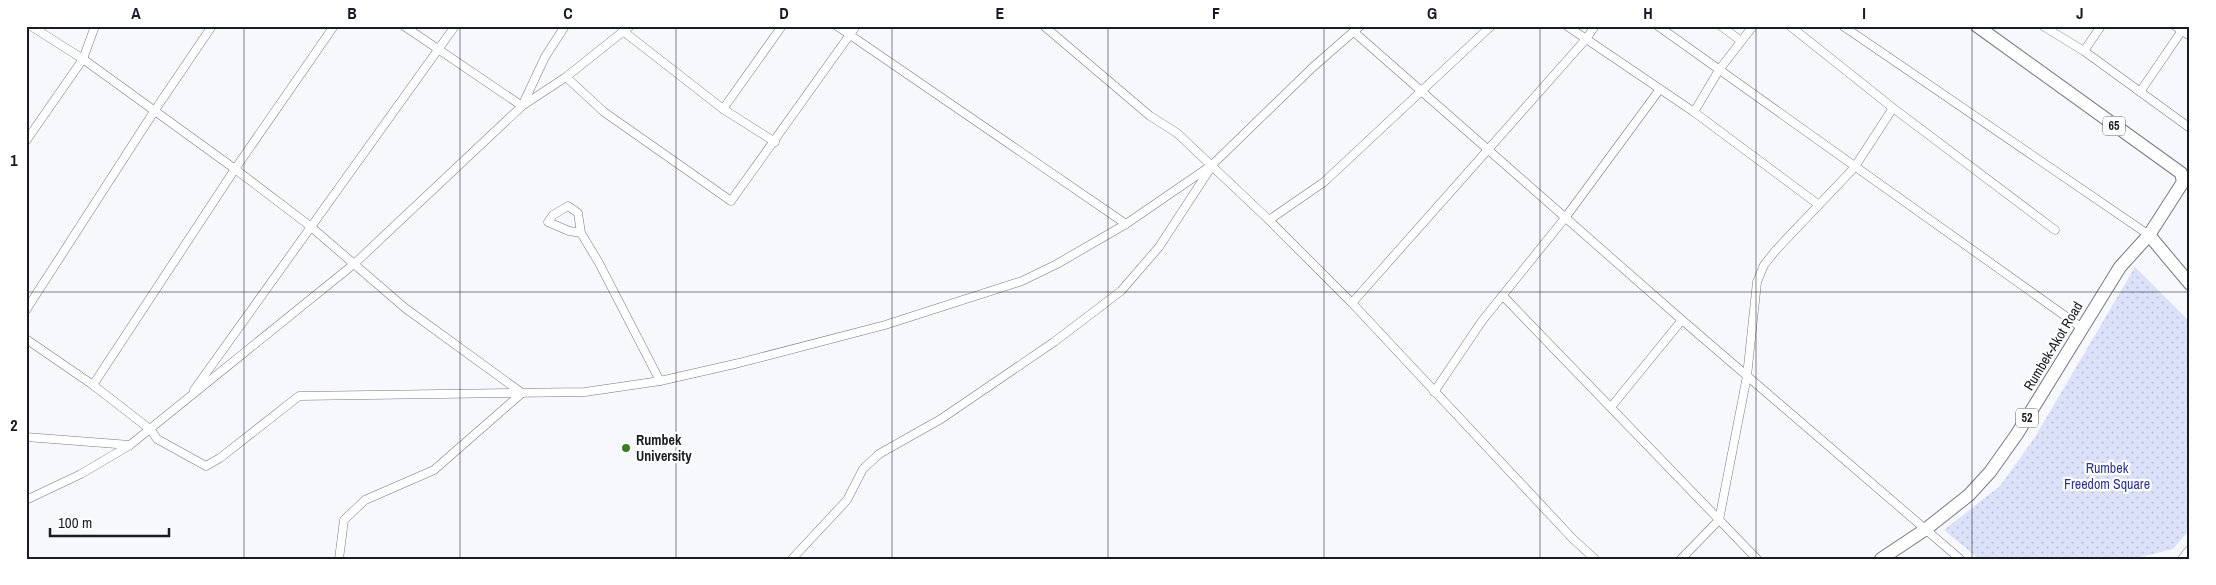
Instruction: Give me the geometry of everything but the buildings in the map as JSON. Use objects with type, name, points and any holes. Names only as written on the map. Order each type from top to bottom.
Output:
[{"type":"main road","name":"65","points":[[1977,26],[2181,173],[2186,180],[2139,247]]},
{"type":"main road","points":[[2149,235],[2190,284]]},
{"type":"main road","name":"Rumbek-Akot Road","points":[[1881,559],[1926,529],[1969,495],[1990,472],[2017,434],[2120,267],[2139,247]]},
{"type":"street","points":[[31,26],[83,59],[235,169],[310,226],[405,308],[522,392]]},
{"type":"street","points":[[26,141],[83,59],[95,26]]},
{"type":"street","points":[[26,310],[155,110],[212,26]]},
{"type":"street","points":[[93,385],[235,169],[334,26]]},
{"type":"street","points":[[404,26],[522,106]]},
{"type":"street","points":[[189,398],[310,226],[439,51],[455,26]]},
{"type":"street","points":[[522,106],[545,56],[565,26]]},
{"type":"street","points":[[723,109],[782,26]]},
{"type":"street","points":[[837,26],[1126,224]]},
{"type":"street","points":[[566,77],[604,112],[731,201],[775,142],[856,26]]},
{"type":"street","points":[[1044,26],[1150,116],[1177,133],[1270,220],[1352,303],[1434,392],[1595,559]]},
{"type":"street","points":[[1270,220],[1324,182],[1492,26]]},
{"type":"street","points":[[1567,26],[1694,112],[1819,205]]},
{"type":"street","points":[[1352,303],[1488,151],[1586,39],[1595,26]]},
{"type":"street","points":[[1658,26],[1854,168],[2082,328]]},
{"type":"street","points":[[1721,26],[1741,41]]},
{"type":"street","points":[[1694,112],[1719,70],[1753,26]]},
{"type":"street","points":[[1790,26],[1894,108],[2055,230]]},
{"type":"street","points":[[1843,26],[2149,235]]},
{"type":"street","points":[[2043,26],[2084,51],[2190,128]]},
{"type":"street","points":[[2084,51],[2101,26]]},
{"type":"street","points":[[2140,92],[2180,28],[2190,36]]},
{"type":"street","points":[[26,500],[81,474],[130,445],[151,430],[354,264],[522,106],[566,77],[627,29],[723,109],[775,142]]},
{"type":"street","points":[[26,339],[93,385],[151,430],[158,439],[206,466],[220,458],[299,396],[585,392],[660,381],[739,363],[876,327],[1022,281],[1057,264],[1126,224],[1212,165],[1312,68],[1357,29],[1422,92],[1488,151],[1960,559]]},
{"type":"street","points":[[1434,392],[1482,321],[1565,218],[1660,89]]},
{"type":"street","points":[[1681,559],[1719,520],[1747,376],[1757,282],[1764,265],[1854,168],[1894,108]]},
{"type":"street","points":[[792,559],[847,500],[863,469],[879,454],[941,419],[1054,342],[1121,291],[1159,247],[1212,165]]},
{"type":"street","points":[[581,233],[600,263],[660,381]]},
{"type":"street","points":[[1503,296],[1757,559]]},
{"type":"street","points":[[1611,407],[1682,320]]},
{"type":"street","points":[[339,559],[344,520],[365,500],[434,470],[522,392]]},
{"type":"street","points":[[26,437],[130,445]]},
{"type":"street","points":[[2182,559],[2190,549]]},
{"type":"green space","name":"Rumbek Freedom Square","points":[[2135,267],[2190,322],[2190,529],[2173,549],[2132,559],[1979,559],[1944,530],[2000,486],[2035,437]]},
{"type":"place","name":"Rumbek University","points":[[626,448]]}]
